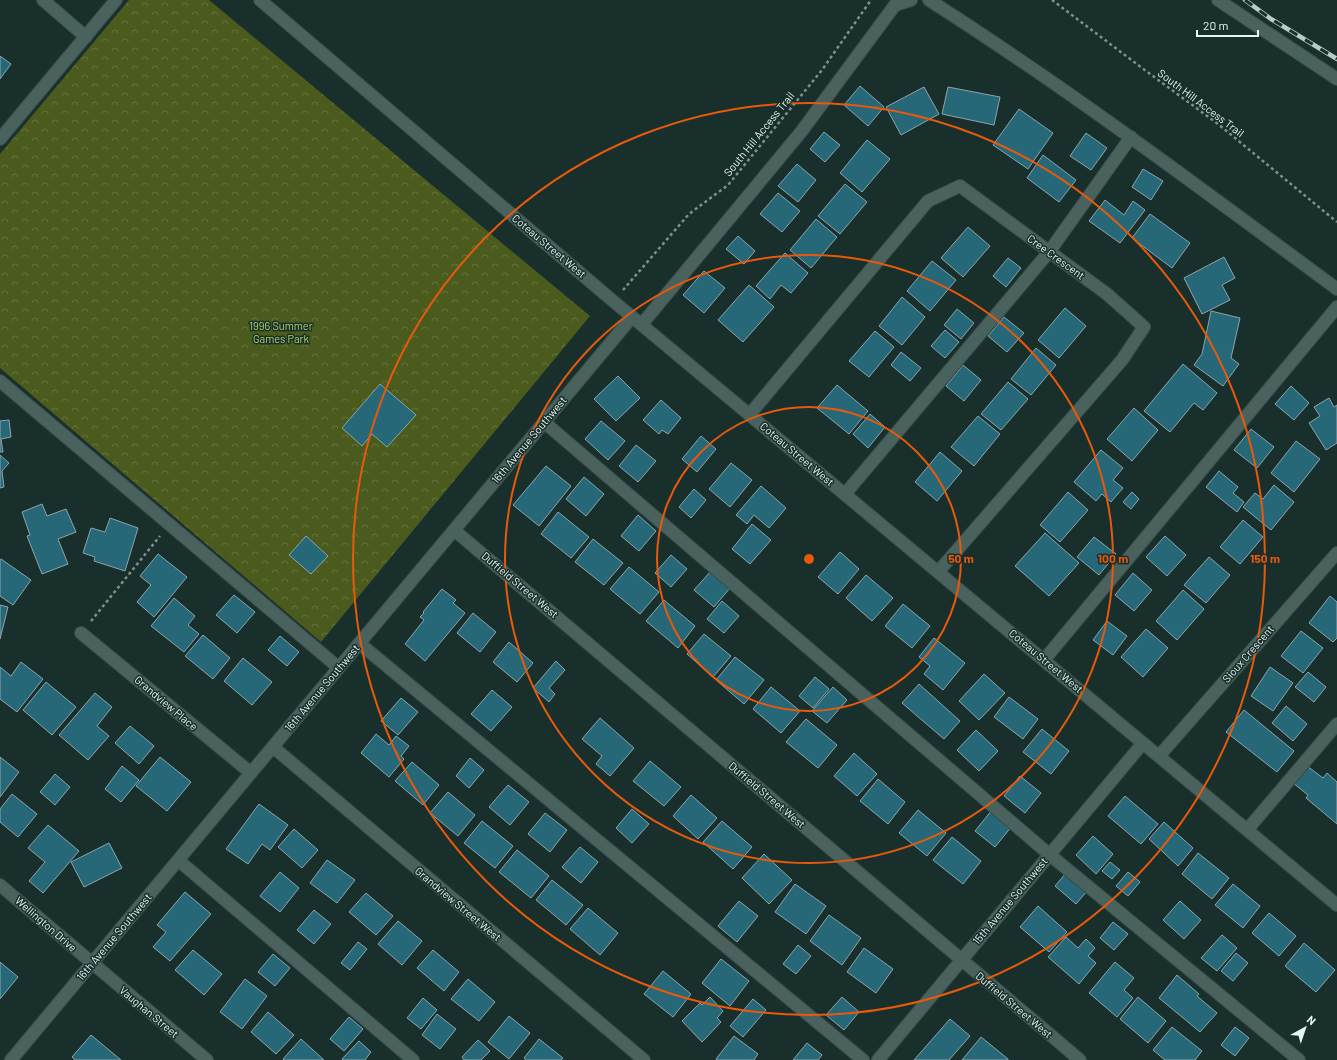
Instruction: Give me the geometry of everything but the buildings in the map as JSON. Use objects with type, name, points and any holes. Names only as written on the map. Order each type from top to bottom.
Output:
[{"type":"street","points":[[43,0],[86,37]]},
{"type":"street","points":[[0,139],[116,0]]},
{"type":"street","name":"Coteau Street West","points":[[260,0],[632,316],[1337,905]]},
{"type":"street","points":[[642,324],[801,132],[895,6],[911,0]]},
{"type":"street","points":[[929,0],[997,44],[1131,137],[1337,289]]},
{"type":"street","points":[[1218,0],[1337,79]]},
{"type":"street","points":[[845,494],[1049,252],[1131,137]]},
{"type":"street","name":"Cree Crescent","points":[[750,414],[928,201],[960,186],[1107,294],[1144,327],[1122,360],[938,572]]},
{"type":"street","points":[[1044,660],[1337,307]]},
{"type":"street","name":"16th Avenue Southwest","points":[[11,1060],[632,316]]},
{"type":"street","points":[[0,381],[339,668]]},
{"type":"street","points":[[544,422],[1050,855],[1299,1060]]},
{"type":"street","name":"Duffield Street West","points":[[454,530],[1080,1060]]},
{"type":"street","name":"Sioux Crescent","points":[[1159,756],[1337,553]]},
{"type":"street","name":"Grandview Place","points":[[81,633],[251,773]]},
{"type":"street","points":[[360,643],[863,1060]]},
{"type":"street","points":[[1247,830],[1337,724]]},
{"type":"street","name":"15th Avenue Southwest","points":[[878,1060],[1143,743]]},
{"type":"street","name":"Grandview Street West","points":[[273,747],[644,1060]]},
{"type":"street","points":[[178,860],[413,1060]]},
{"type":"street","name":"Wellington Drive","points":[[0,885],[92,964]]},
{"type":"street","name":"Vaughan Street","points":[[92,964],[207,1060]]},
{"type":"path","name":"South Hill Access Trail","points":[[613,300],[689,214],[728,185],[822,70],[872,0]]},
{"type":"path","name":"South Hill Access Trail","points":[[1052,0],[1218,124],[1337,222]]},
{"type":"path","points":[[81,633],[170,525]]},
{"type":"green space","name":"1996 Summer Games Park","points":[[129,0],[209,0],[590,316],[321,642],[0,368],[0,154]]},
{"type":"railway","points":[[1245,0],[1271,19],[1337,59]]}]
